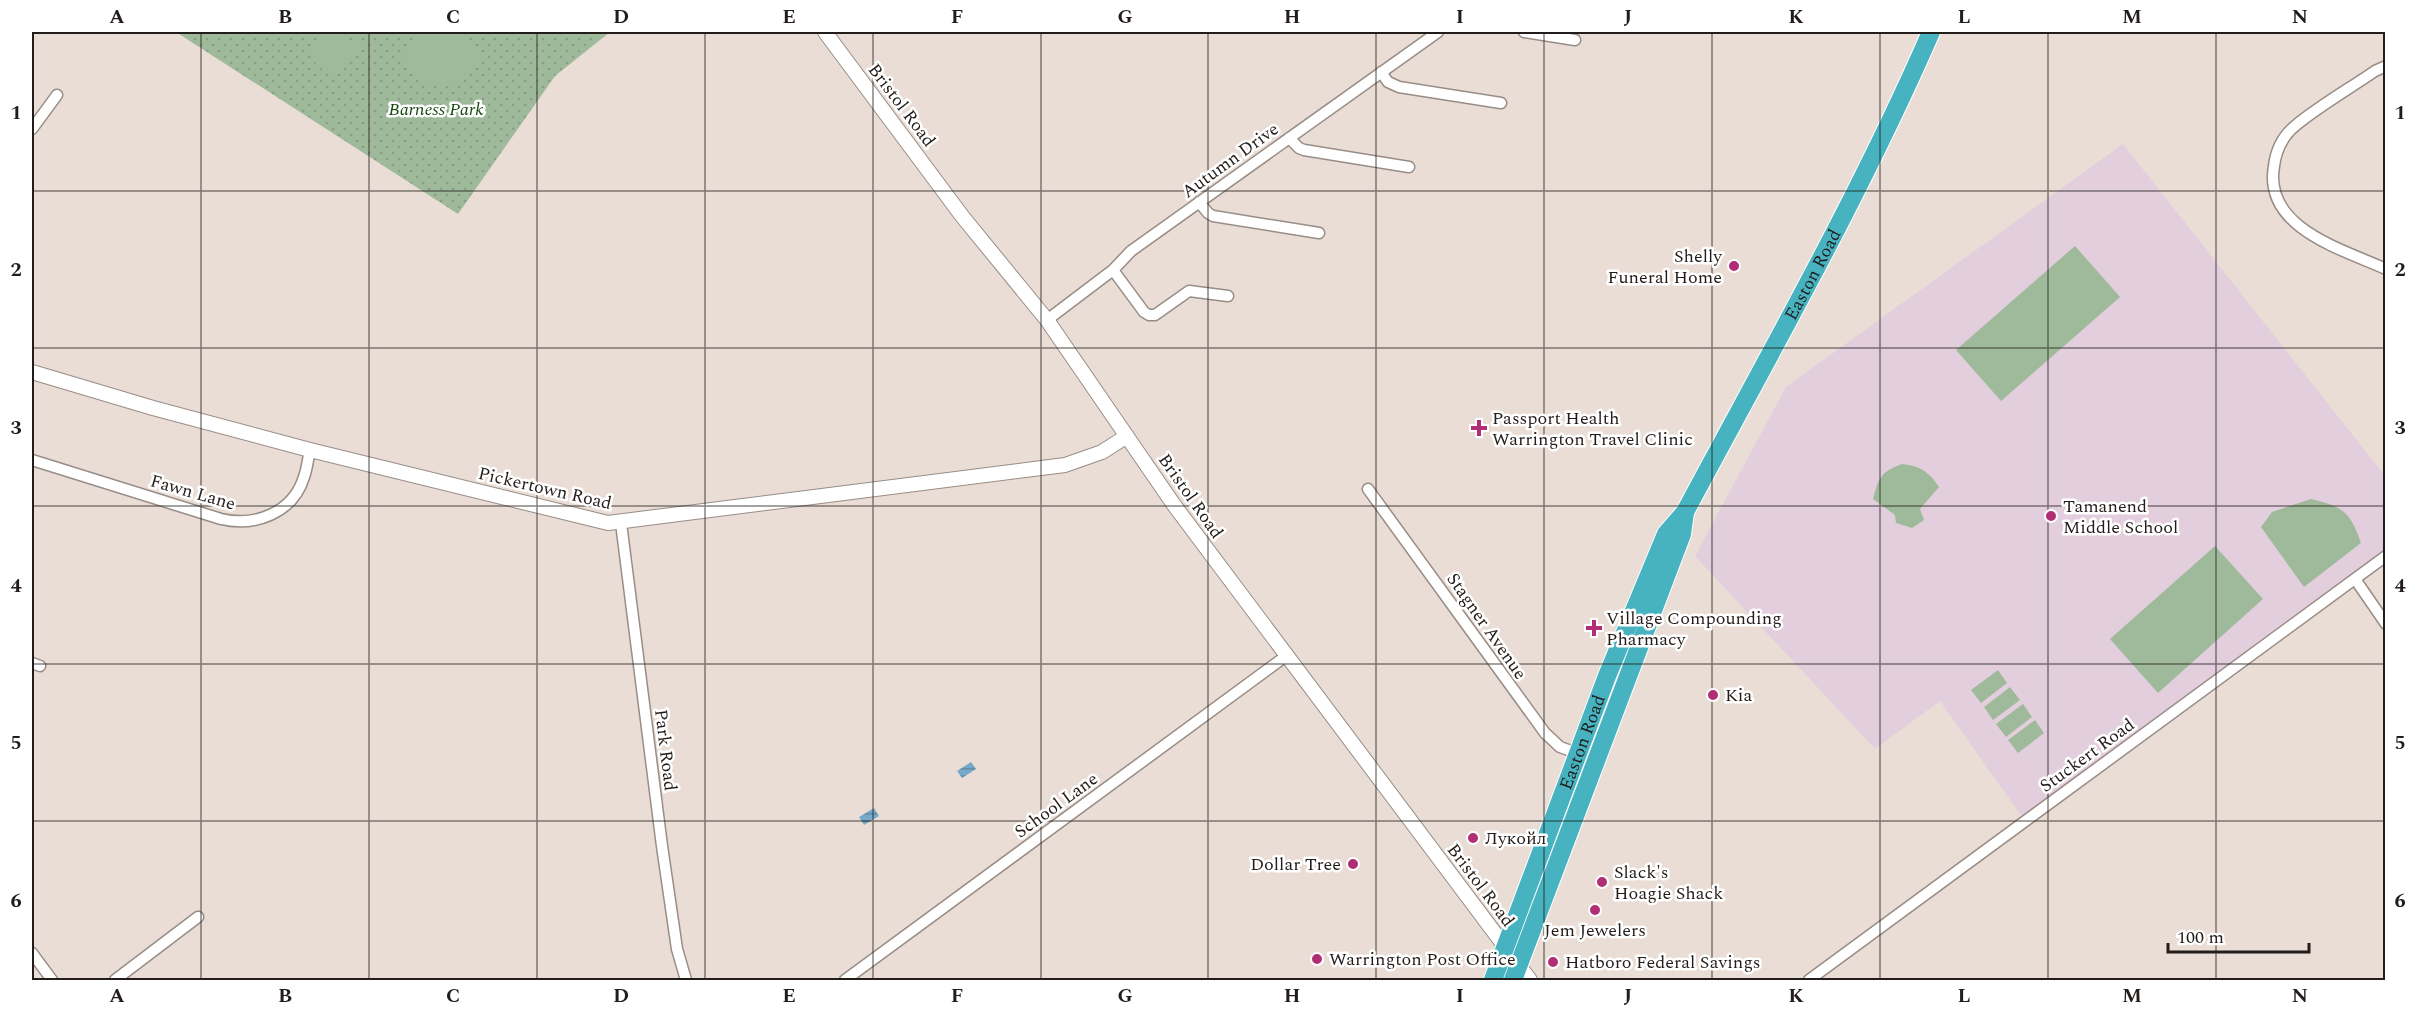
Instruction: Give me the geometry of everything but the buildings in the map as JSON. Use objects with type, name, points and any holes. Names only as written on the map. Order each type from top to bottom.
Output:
[{"type":"highway","name":"Easton Road","points":[[1493,981],[1607,676],[1662,543],[1672,524],[1685,512],[1837,231],[1879,147],[1931,32]]},
{"type":"highway","name":"Easton Road","points":[[1516,973],[1630,666],[1682,534],[1685,512]]},
{"type":"main road","name":"Bristol Road","points":[[825,32],[962,216],[1047,320],[1174,506],[1506,948],[1516,973],[1530,981]]},
{"type":"main road","name":"Pickertown Road","points":[[32,372],[153,408],[310,450],[608,523],[1065,465],[1102,452],[1127,436]]},
{"type":"street","name":"Autumn Drive","points":[[1047,320],[1113,270],[1131,251],[1438,32]]},
{"type":"street","points":[[1524,32],[1575,40]]},
{"type":"street","points":[[2385,66],[2295,126],[2279,147],[2273,170],[2277,198],[2283,210],[2296,224],[2385,269]]},
{"type":"street","points":[[1381,72],[1388,82],[1395,86],[1501,103]]},
{"type":"street","points":[[32,129],[57,95]]},
{"type":"street","points":[[1289,138],[1304,150],[1409,167]]},
{"type":"street","points":[[1200,202],[1213,216],[1319,232]]},
{"type":"street","points":[[1113,270],[1144,312],[1149,315],[1155,315],[1189,291],[1228,296]]},
{"type":"street","name":"Fawn Lane","points":[[32,460],[221,519],[245,522],[270,516],[292,499],[304,478],[310,450]]},
{"type":"street","name":"Stagner Avenue","points":[[1368,489],[1545,733],[1560,747],[1597,760]]},
{"type":"street","name":"Park Road","points":[[621,523],[665,867],[677,949],[686,981]]},
{"type":"street","name":"Stuckert Road","points":[[1809,981],[2385,556]]},
{"type":"street","points":[[2355,579],[2385,624]]},
{"type":"street","name":"School Lane","points":[[845,981],[1286,656]]},
{"type":"street","points":[[115,981],[198,917]]},
{"type":"street","points":[[32,953],[52,981]]},
{"type":"shaded area","name":"Tamanend Middle School","points":[[2123,144],[2385,476],[2385,556],[2025,821],[1940,701],[1875,749],[1695,556],[1786,387]]},
{"type":"green space","name":"Barness Park","points":[[176,32],[610,32],[555,76],[458,214]]},
{"type":"green space","points":[[324,32],[331,32],[349,42],[353,40],[361,43],[363,48],[357,55],[352,53],[337,74],[316,65],[314,47]]},
{"type":"green space","points":[[426,32],[456,32],[480,57],[463,79],[453,85],[431,84],[411,69],[403,56]]},
{"type":"green space","points":[[2075,246],[2120,297],[2001,401],[1956,350]]},
{"type":"green space","points":[[1902,464],[1924,471],[1939,487],[1920,509],[1924,520],[1912,528],[1896,523],[1895,515],[1873,499],[1877,486],[1885,473]]},
{"type":"green space","points":[[2311,499],[2344,512],[2353,524],[2361,543],[2304,587],[2261,527],[2272,512]]},
{"type":"green space","points":[[2215,546],[2263,599],[2158,693],[2110,639]]},
{"type":"green space","points":[[1998,670],[2007,683],[1981,703],[1971,690]]},
{"type":"green space","points":[[2010,687],[2020,700],[1993,720],[1984,707]]},
{"type":"green space","points":[[2023,704],[2032,717],[2006,737],[1996,724]]},
{"type":"green space","points":[[2035,720],[2044,733],[2018,753],[2008,740]]},
{"type":"water","points":[[971,762],[976,769],[962,778],[957,771]]},
{"type":"water","points":[[874,808],[879,816],[864,825],[859,817]]},
{"type":"place","name":"Shelly Funeral Home","points":[[1734,266]]},
{"type":"place","name":"Passport Health Warrington Travel Clinic","points":[[1479,428]]},
{"type":"place","name":"Tamanend Middle School","points":[[2051,516]]},
{"type":"place","name":"Village Compounding Pharmacy","points":[[1594,628]]},
{"type":"place","name":"Kia","points":[[1713,695]]},
{"type":"place","name":"Лукойл","points":[[1473,838]]},
{"type":"place","name":"Dollar Tree","points":[[1353,864]]},
{"type":"place","name":"Slack's Hoagie Shack","points":[[1602,882]]},
{"type":"place","name":"Jem Jewelers","points":[[1595,910]]},
{"type":"place","name":"Warrington Post Office","points":[[1317,959]]},
{"type":"place","name":"Hatboro Federal Savings","points":[[1553,962]]}]
